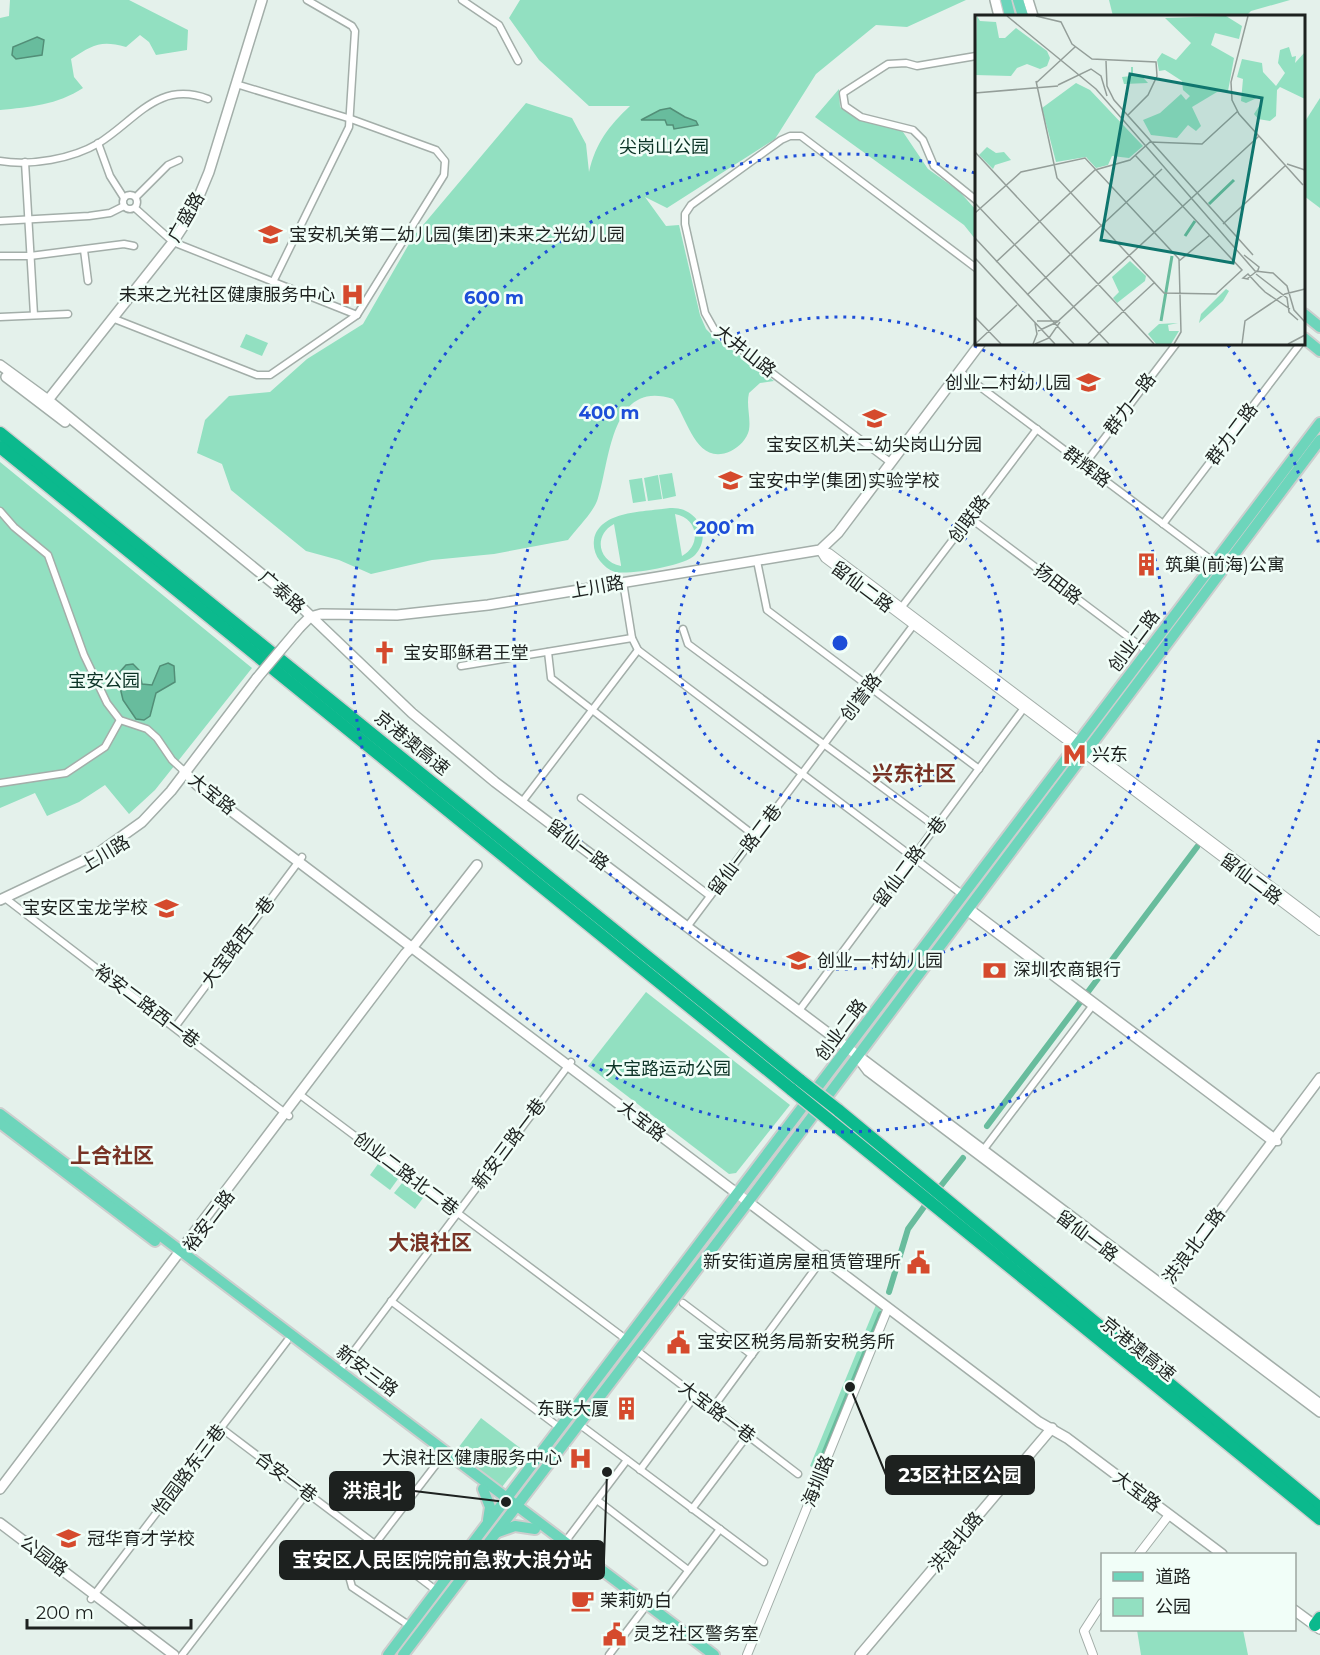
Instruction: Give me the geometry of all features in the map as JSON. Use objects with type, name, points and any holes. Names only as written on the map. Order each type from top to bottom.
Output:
[{"type":"highway","name":"京港澳高速","points":[[0,431],[801,1081],[833,1115],[919,1194],[1320,1519]]},
{"type":"highway","name":"京港澳高速","points":[[0,447],[792,1090],[833,1115],[929,1184],[1320,1508]]},
{"type":"highway","name":"京港澳高速","points":[[1267,1464],[1320,1501]]},
{"type":"main road","name":"广盛路","points":[[46,402],[173,242],[202,193],[262,0]]},
{"type":"main road","points":[[995,0],[999,15]]},
{"type":"main road","points":[[1006,0],[1011,15]]},
{"type":"main road","points":[[1018,0],[1023,15]]},
{"type":"main road","points":[[1028,0],[1033,15]]},
{"type":"main road","points":[[1305,339],[1320,351]]},
{"type":"main road","points":[[820,550],[838,533],[979,345]]},
{"type":"main road","name":"广泰路","points":[[0,365],[283,599],[310,617]]},
{"type":"main road","name":"广泰路","points":[[0,373],[46,402]]},
{"type":"main road","name":"创业二路","points":[[407,1653],[968,910],[1147,651],[1320,423]]},
{"type":"main road","name":"创业二路","points":[[388,1655],[964,896],[1320,440]]},
{"type":"main road","name":"上川路","points":[[4,902],[114,845],[158,806],[257,678],[310,617],[339,613],[397,615],[449,610],[820,550]]},
{"type":"main road","name":"留仙一路","points":[[310,617],[412,713],[522,802],[857,1057],[873,1065],[1149,1274],[1164,1289],[1320,1412]]},
{"type":"main road","name":"大宝路","points":[[184,771],[197,785],[300,859],[740,1193],[1221,1553]]},
{"type":"main road","name":"裕安二路","points":[[0,1489],[477,865]]},
{"type":"main road","name":"留仙一路","points":[[857,1057],[868,1071],[1320,1404]]},
{"type":"main road","name":"洪浪北二路","points":[[1164,1289],[1320,1078]]},
{"type":"main road","name":"洪浪北二路","points":[[1164,1289],[1176,1270],[1276,1140],[1320,1087]]},
{"type":"main road","name":"新安三路","points":[[0,1114],[287,1341],[441,1458],[488,1488]]},
{"type":"main road","name":"新安三路","points":[[0,1123],[339,1371],[702,1655]]},
{"type":"main road","name":"裕安二路","points":[[0,1497],[180,1255]]},
{"type":"main road","name":"大宝路","points":[[824,1256],[888,1308],[1040,1422],[1052,1428]]},
{"type":"main road","points":[[1149,1274],[1166,1278],[1176,1270]]},
{"type":"main road","name":"洪浪北路","points":[[860,1655],[1052,1428]]},
{"type":"main road","points":[[486,1526],[490,1507],[488,1488],[509,1487],[520,1481]]},
{"type":"main road","points":[[496,1533],[515,1526],[537,1525],[529,1505],[531,1487]]},
{"type":"main road","name":"公园路","points":[[0,1523],[164,1655]]},
{"type":"main road","name":"新安三路","points":[[537,1525],[565,1542],[714,1655]]},
{"type":"main road","name":"公园路","points":[[0,1531],[174,1655]]},
{"type":"main road","points":[[1296,1611],[1318,1624]]},
{"type":"street","points":[[273,282],[351,119],[356,31],[352,26],[307,0]]},
{"type":"street","points":[[462,0],[499,25],[518,61]]},
{"type":"street","points":[[975,56],[917,66],[900,62],[888,64],[843,93],[845,106],[861,117],[913,130],[923,140],[934,166],[975,199]]},
{"type":"street","points":[[112,318],[264,377],[357,315],[444,175],[446,166],[443,156],[436,150],[351,119],[236,84]]},
{"type":"street","points":[[0,161],[25,162],[58,158],[98,143],[155,101],[185,93],[208,99]]},
{"type":"street","name":"大井山路","points":[[890,462],[717,332],[708,321],[684,219],[691,205],[785,137],[801,136],[975,267]]},
{"type":"street","points":[[98,143],[110,176],[124,198],[124,207]]},
{"type":"street","points":[[136,197],[168,165],[179,160]]},
{"type":"street","points":[[25,162],[34,315]]},
{"type":"street","points":[[124,198],[130,195],[136,197]]},
{"type":"street","points":[[0,221],[98,215],[124,207],[130,210],[138,203],[136,197]]},
{"type":"street","points":[[135,208],[173,242],[357,315]]},
{"type":"street","points":[[0,256],[30,256],[124,244],[134,246]]},
{"type":"street","points":[[84,250],[88,281]]},
{"type":"street","points":[[0,316],[68,314]]},
{"type":"street","name":"群力一路","points":[[1084,465],[1175,345]]},
{"type":"street","name":"群力二路","points":[[1163,524],[1299,345]]},
{"type":"street","name":"群辉路","points":[[959,371],[1214,562]]},
{"type":"street","name":"创联路","points":[[901,608],[1037,429]]},
{"type":"street","points":[[0,511],[14,527],[48,555],[84,655],[100,691],[120,720],[147,729],[184,771]]},
{"type":"street","name":"扬田路","points":[[970,518],[1147,651]]},
{"type":"street","name":"留仙二路","points":[[820,550],[829,553],[901,608],[915,622]]},
{"type":"street","name":"留仙二路","points":[[820,550],[825,558],[915,622],[1081,747],[1320,931]]},
{"type":"street","points":[[757,561],[766,610],[979,769]]},
{"type":"street","points":[[623,582],[632,638],[638,650],[964,896]]},
{"type":"street","name":"创誉路","points":[[802,774],[870,686],[915,622]]},
{"type":"street","points":[[683,629],[688,644],[936,827]]},
{"type":"street","points":[[461,666],[632,638]]},
{"type":"street","points":[[522,802],[638,650]]},
{"type":"street","points":[[548,652],[551,678],[755,836]]},
{"type":"street","name":"留仙二路一巷","points":[[798,1012],[1021,712]]},
{"type":"street","points":[[0,783],[66,773],[105,747],[120,720]]},
{"type":"street","name":"留仙二路","points":[[1081,747],[1320,923]]},
{"type":"street","name":"留仙一路二巷","points":[[687,927],[802,774]]},
{"type":"street","points":[[581,798],[710,896]]},
{"type":"street","name":"大宝路西一巷","points":[[175,1027],[300,859]]},
{"type":"street","name":"裕安二路西一巷","points":[[4,902],[175,1027],[287,1114]]},
{"type":"street","points":[[968,910],[1276,1140]]},
{"type":"street","points":[[984,1149],[1093,1004]]},
{"type":"street","name":"新安三路一巷","points":[[339,1371],[570,1064]]},
{"type":"street","name":"创业二路北二巷","points":[[301,1096],[627,1341]]},
{"type":"street","points":[[712,1409],[824,1256]]},
{"type":"street","points":[[391,1301],[561,1428]]},
{"type":"street","points":[[683,1303],[752,1355]]},
{"type":"street","name":"海圳路","points":[[747,1655],[888,1308]]},
{"type":"street","name":"怡园路东三巷","points":[[93,1597],[287,1341]]},
{"type":"street","name":"大宝路一巷","points":[[636,1350],[798,1474]]},
{"type":"street","points":[[640,1470],[696,1396]]},
{"type":"street","points":[[579,1424],[764,1562]]},
{"type":"street","name":"合安一巷","points":[[221,1428],[437,1591]]},
{"type":"street","points":[[692,1509],[747,1436]]},
{"type":"street","points":[[375,1544],[441,1458]]},
{"type":"street","points":[[565,1542],[627,1460]]},
{"type":"street","points":[[182,1655],[307,1493]]},
{"type":"street","points":[[597,1500],[688,1570]]},
{"type":"street","points":[[1141,1553],[1169,1515]]},
{"type":"street","points":[[657,1612],[720,1529]]},
{"type":"street","points":[[352,1572],[349,1581],[352,1587],[410,1626]]},
{"type":"street","points":[[1093,1655],[1084,1631],[1101,1605]]},
{"type":"street","points":[[609,1655],[643,1610]]},
{"type":"green space","points":[[10,0],[129,0],[188,30],[187,50],[156,55],[149,42],[140,35],[126,47],[110,44],[97,45],[71,59],[74,77],[83,88],[53,102],[0,110],[0,18],[9,16]]},
{"type":"green space","name":"尖岗山公园","points":[[520,0],[966,0],[907,27],[876,25],[816,74],[775,139],[667,208],[645,197],[666,226],[679,225],[700,315],[706,329],[774,381],[760,383],[749,393],[749,430],[740,445],[731,451],[719,454],[709,452],[694,439],[673,399],[652,396],[637,400],[625,411],[617,427],[596,503],[568,540],[494,554],[432,560],[371,574],[339,560],[306,551],[231,490],[222,464],[197,453],[205,420],[229,396],[270,392],[307,359],[363,324],[413,237],[526,103],[572,118],[586,144],[589,172],[595,152],[604,135],[630,106],[589,106],[539,60],[509,18]]},
{"type":"green space","points":[[1109,0],[1290,0],[1251,11],[1247,15],[1113,15]]},
{"type":"green space","points":[[839,89],[840,107],[860,120],[901,129],[928,169],[959,191],[975,209],[975,239],[964,225],[815,117]]},
{"type":"green space","points":[[1320,98],[1320,208],[1305,197],[1305,121]]},
{"type":"green space","points":[[246,334],[268,343],[262,356],[240,347]]},
{"type":"green space","name":"宝安公园","points":[[0,462],[252,668],[155,790],[129,814],[105,785],[79,802],[47,816],[35,793],[0,808]]},
{"type":"green space","points":[[672,473],[676,496],[663,499],[659,475]]},
{"type":"green space","points":[[658,475],[662,499],[648,501],[644,478]]},
{"type":"green space","points":[[642,478],[646,501],[633,503],[629,480]]},
{"type":"green space","points":[[670,508],[687,512],[699,523],[703,539],[695,555],[669,566],[622,573],[609,569],[598,559],[594,540],[598,530],[605,523],[625,514]],"holes":[[[675,514],[689,521],[695,532],[693,545],[682,556]],[[614,524],[621,565],[621,566],[607,559],[601,548],[603,535]]]},
{"type":"green space","name":"大宝路运动公园","points":[[646,992],[790,1105],[736,1173],[729,1174],[588,1066]]},
{"type":"green space","points":[[378,1164],[398,1179],[390,1190],[370,1175]]},
{"type":"green space","points":[[402,1183],[423,1198],[415,1209],[394,1193]]},
{"type":"green space","points":[[878,1300],[888,1308],[823,1472],[810,1466]]},
{"type":"green space","points":[[481,1418],[528,1454],[502,1487],[455,1452]]},
{"type":"green space","points":[[1137,1631],[1243,1631],[1248,1655],[1141,1655]]},
{"type":"shaded area","points":[[37,37],[44,40],[42,55],[16,59],[12,55],[13,47]]},
{"type":"shaded area","points":[[670,108],[696,121],[698,125],[674,129],[673,125],[667,125],[665,120],[641,120],[660,110]]},
{"type":"shaded area","points":[[168,663],[174,666],[175,682],[156,693],[150,716],[144,720],[136,719],[123,700],[117,675],[126,665],[133,664],[139,670],[142,684],[152,685],[160,666]]},
{"type":"waterway","points":[[987,1126],[1197,847]]},
{"type":"waterway","points":[[936,1192],[963,1158]]},
{"type":"waterway","points":[[889,1292],[908,1229],[929,1200]]},
{"type":"waterway","points":[[816,1474],[881,1314]]},
{"type":"place","name":"宝安机关第二幼儿园(集团)未来之光幼儿园","points":[[271,235]]},
{"type":"place","name":"未来之光社区健康服务中心","points":[[353,295]]},
{"type":"place","name":"创业二村幼儿园","points":[[1089,383]]},
{"type":"place","name":"宝安区机关二幼尖岗山分园","points":[[874,419]]},
{"type":"place","name":"宝安中学(集团)实验学校","points":[[730,481]]},
{"type":"place","name":"筑巢(前海)公寓","points":[[1147,565]]},
{"type":"place","name":"宝安耶稣君王堂","points":[[385,653]]},
{"type":"place","name":"兴东","points":[[1074,755]]},
{"type":"place","name":"宝安区宝龙学校","points":[[166,908]]},
{"type":"place","name":"创业一村幼儿园","points":[[799,961]]},
{"type":"place","name":"深圳农商银行","points":[[995,970]]},
{"type":"place","name":"新安街道房屋租赁管理所","points":[[919,1262]]},
{"type":"place","name":"宝安区税务局新安税务所","points":[[679,1342]]},
{"type":"place","name":"23区社区公园","points":[[850,1387]]},
{"type":"place","name":"东联大厦","points":[[627,1409]]},
{"type":"place","name":"大浪社区健康服务中心","points":[[580,1458]]},
{"type":"place","name":"宝安区人民医院院前急救大浪分站","points":[[607,1472]]},
{"type":"place","name":"洪浪北","points":[[506,1502]]},
{"type":"place","name":"冠华育才学校","points":[[69,1539]]},
{"type":"place","name":"茉莉奶白","points":[[582,1601]]},
{"type":"place","name":"灵芝社区警务室","points":[[615,1634]]},
{"type":"district","name":"兴东社区","points":[[914,773]]},
{"type":"district","name":"上合社区","points":[[112,1155]]},
{"type":"district","name":"大浪社区","points":[[430,1242]]}]
